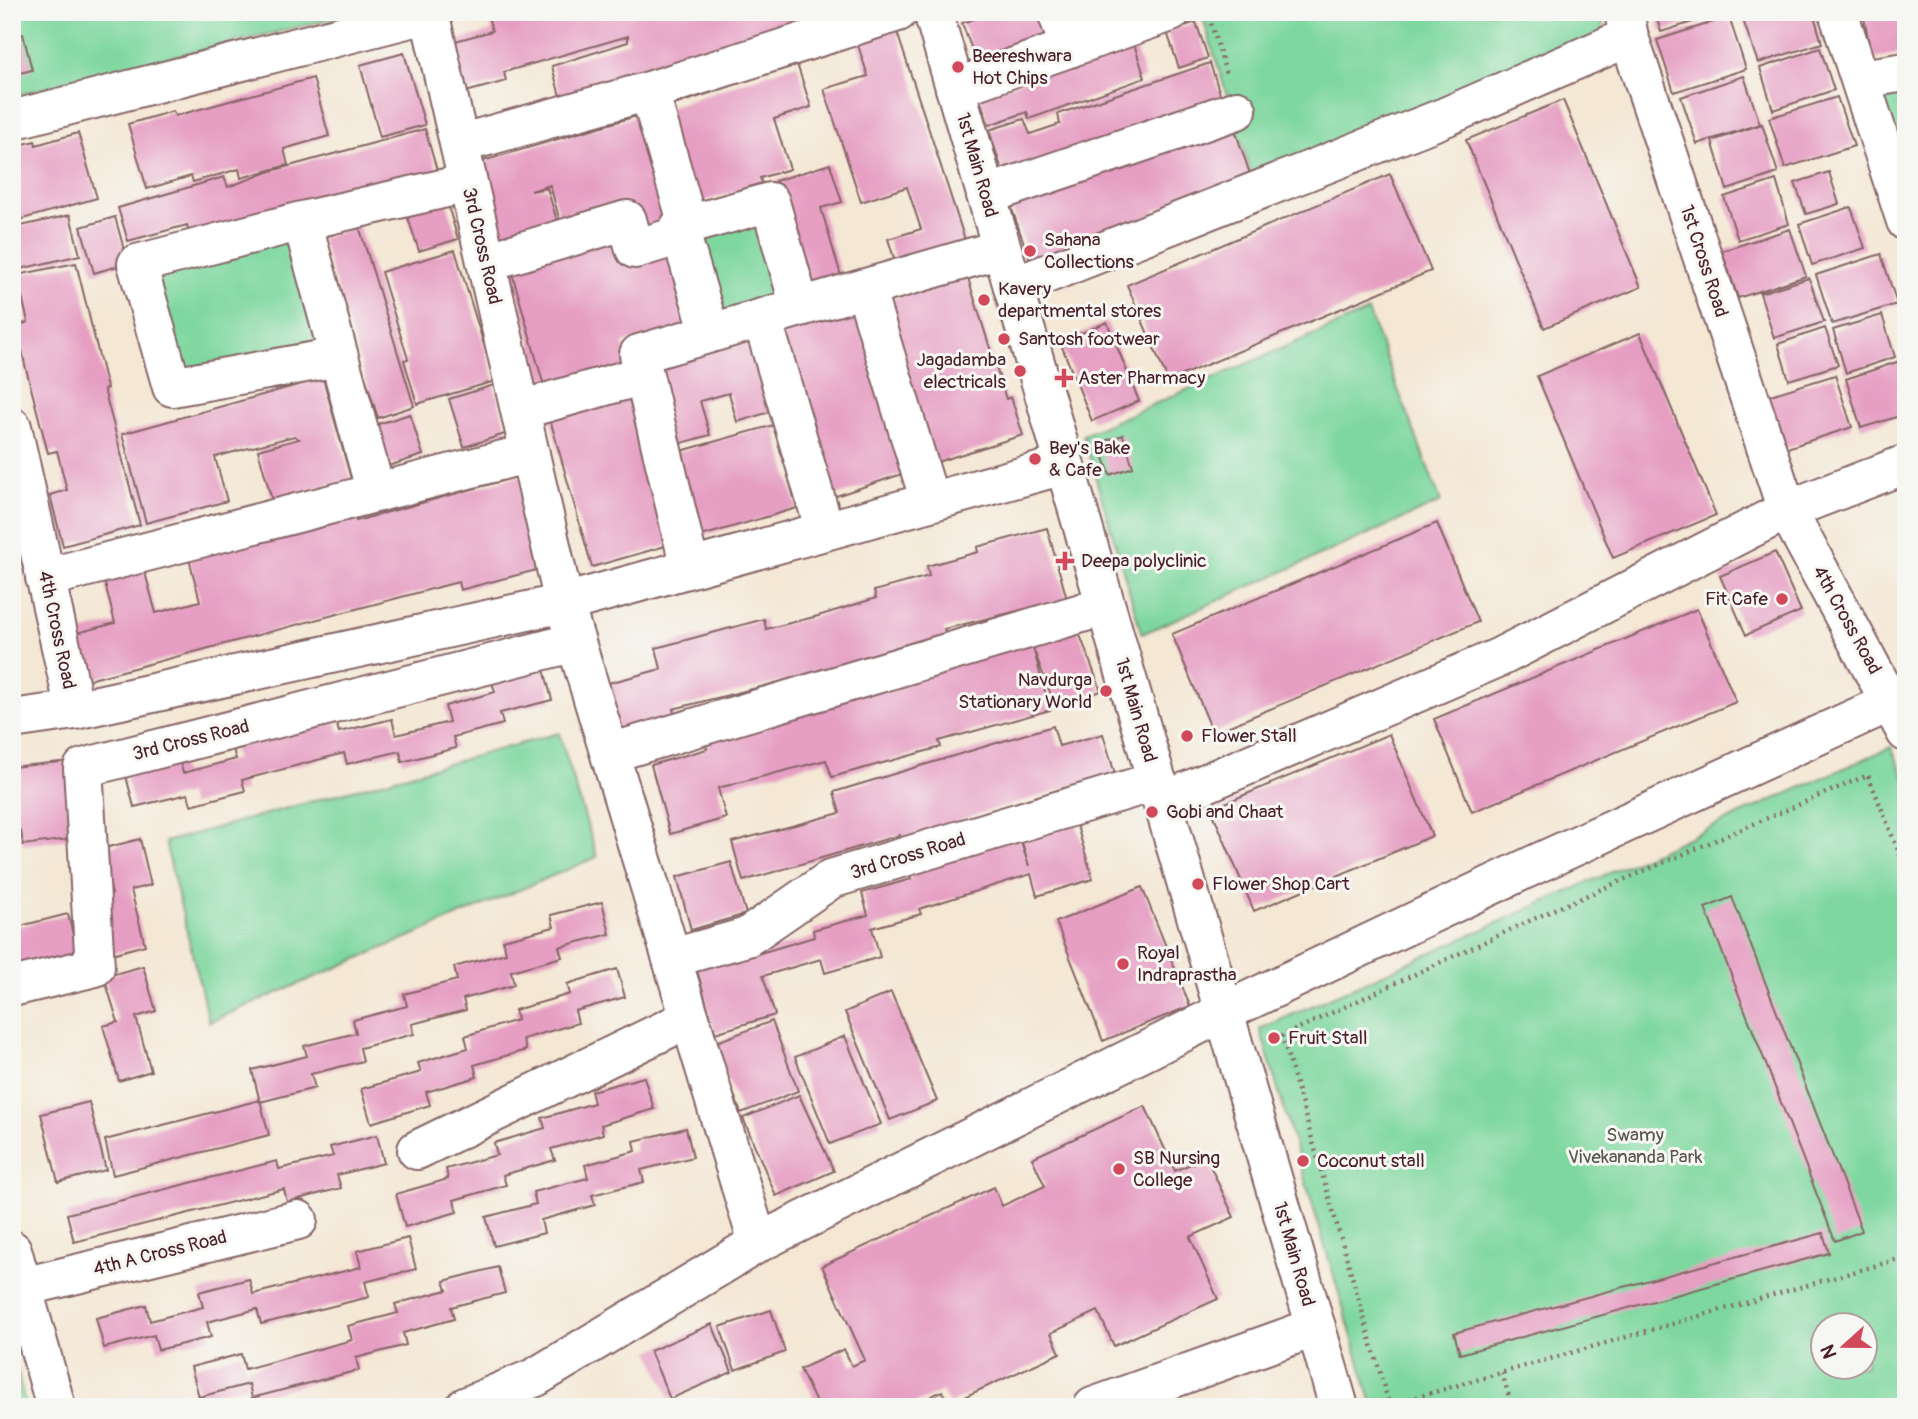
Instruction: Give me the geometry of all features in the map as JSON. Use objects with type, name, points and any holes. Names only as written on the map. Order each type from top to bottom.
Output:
[{"type":"street","points":[[459,144],[649,91],[898,12]]},
{"type":"street","name":"1st Main Road","points":[[933,12],[1339,1407]]},
{"type":"street","points":[[1057,12],[1070,48]]},
{"type":"street","points":[[955,88],[1171,12]]},
{"type":"street","points":[[1838,12],[1906,221]]},
{"type":"street","points":[[12,120],[431,13]]},
{"type":"street","name":"3rd Cross Road","points":[[431,13],[564,603],[758,1243]]},
{"type":"street","points":[[1013,287],[1445,117],[1626,24]]},
{"type":"street","name":"1st Cross Road","points":[[1626,24],[1787,510]]},
{"type":"street","points":[[1860,79],[1906,72]]},
{"type":"street","points":[[649,91],[710,333]]},
{"type":"street","points":[[986,195],[1237,110]]},
{"type":"street","points":[[338,357],[172,387],[137,264],[302,221],[468,183]]},
{"type":"street","points":[[486,262],[627,220],[635,249],[770,202],[800,307]]},
{"type":"street","points":[[302,221],[376,493]]},
{"type":"street","points":[[690,568],[639,354],[1002,249]]},
{"type":"street","points":[[865,288],[930,502]]},
{"type":"street","points":[[762,318],[825,531]]},
{"type":"street","points":[[520,410],[644,375]]},
{"type":"street","name":"4th Cross Road","points":[[12,427],[23,524],[45,578],[75,710]]},
{"type":"street","points":[[45,578],[530,453]]},
{"type":"street","name":"3rd Cross Road","points":[[672,958],[747,936],[831,879],[1160,791],[1500,657],[1787,510],[1906,464]]},
{"type":"street","points":[[12,719],[75,710],[564,603],[1065,465]]},
{"type":"street","name":"4th Cross Road","points":[[1787,510],[1901,709]]},
{"type":"street","points":[[610,753],[1105,606]]},
{"type":"street","name":"3rd Cross Road","points":[[12,987],[95,967],[83,768],[576,642]]},
{"type":"street","points":[[465,1407],[540,1392],[758,1243],[1224,1012],[1536,864],[1901,709]]},
{"type":"street","points":[[417,1150],[690,1018]]},
{"type":"street","name":"4th A Cross Road","points":[[23,1287],[298,1220]]},
{"type":"street","points":[[12,1250],[56,1407]]},
{"type":"street","points":[[1093,1407],[1316,1327]]},
{"type":"path","points":[[1906,870],[1868,775],[1553,910],[1282,1036],[1390,1406],[1906,1257]]},
{"type":"path","points":[[1502,1373],[1513,1407]]},
{"type":"green space","points":[[12,12],[360,12],[12,96]]},
{"type":"green space","points":[[1201,12],[1600,12],[1605,35],[1254,182]]},
{"type":"green space","points":[[1906,72],[1906,221],[1860,79]]},
{"type":"green space","points":[[764,209],[792,303],[711,326],[684,233]]},
{"type":"green space","points":[[294,235],[322,345],[181,376],[152,269]]},
{"type":"green space","points":[[1368,311],[1441,502],[1142,634],[1083,435]]},
{"type":"green space","points":[[559,733],[597,857],[209,1022],[165,842]]},
{"type":"green space","name":"Swamy Vivekananda Park","points":[[1891,747],[1906,781],[1906,1407],[1373,1407],[1260,1029]]},
{"type":"green space","points":[[12,1350],[26,1407],[12,1407]]},
{"type":"building","points":[[515,12],[853,12],[562,104],[552,66],[628,42],[628,36],[504,72],[506,81],[462,93],[448,43],[492,31],[489,20]]},
{"type":"building","points":[[956,12],[978,12],[978,13],[958,19]]},
{"type":"building","points":[[995,12],[1046,12],[1054,37],[977,63],[962,23]]},
{"type":"building","points":[[1655,12],[1714,12],[1715,15],[1661,32]]},
{"type":"building","points":[[1758,12],[1813,12],[1822,43],[1758,63],[1742,17]]},
{"type":"building","points":[[1863,12],[1906,12],[1906,52],[1872,59]]},
{"type":"building","points":[[1729,17],[1746,69],[1674,92],[1657,40]]},
{"type":"building","points":[[1196,22],[1208,58],[1179,68],[1167,32]]},
{"type":"building","points":[[896,29],[968,249],[898,271],[888,239],[921,229],[907,187],[861,202],[824,89],[868,76],[857,42]]},
{"type":"building","points":[[23,34],[32,70],[12,75],[12,37]]},
{"type":"building","points":[[1132,38],[1145,78],[1029,119],[1027,112],[989,125],[979,97]]},
{"type":"building","points":[[1820,48],[1834,90],[1773,110],[1760,68]]},
{"type":"building","points":[[404,53],[425,125],[380,137],[360,65]]},
{"type":"building","points":[[1210,63],[1223,103],[1004,176],[989,130],[1024,119],[1030,134],[1060,124],[1058,114]]},
{"type":"building","points":[[797,64],[811,107],[774,119],[790,169],[760,178],[762,183],[689,206],[659,110]]},
{"type":"building","points":[[1744,76],[1760,124],[1697,144],[1681,97]]},
{"type":"building","points":[[313,78],[329,136],[284,149],[288,165],[241,178],[239,169],[193,182],[191,176],[147,189],[128,124],[173,111],[175,116]]},
{"type":"building","points":[[1837,97],[1854,146],[1785,168],[1769,118]]},
{"type":"building","points":[[1563,100],[1641,287],[1544,328],[1466,140]]},
{"type":"building","points":[[640,115],[673,231],[561,225],[550,185],[531,191],[547,188],[559,227],[499,243],[476,163]]},
{"type":"building","points":[[1762,124],[1778,173],[1727,190],[1712,141]]},
{"type":"building","points":[[425,129],[438,174],[189,233],[187,225],[128,241],[118,208],[224,177],[228,187],[271,171]]},
{"type":"building","points":[[1235,130],[1251,177],[1155,210],[1156,213],[1031,263],[1008,198],[1048,184],[1051,194],[1081,183],[1078,176]]},
{"type":"building","points":[[78,133],[97,198],[12,222],[12,147],[35,141],[36,145]]},
{"type":"building","points":[[830,164],[842,202],[821,208],[844,286],[811,297],[775,181]]},
{"type":"building","points":[[1829,172],[1839,204],[1806,214],[1795,183]]},
{"type":"building","points":[[1390,174],[1431,271],[1168,381],[1127,285]]},
{"type":"building","points":[[1776,180],[1789,224],[1738,240],[1724,197]]},
{"type":"building","points":[[446,199],[458,239],[419,251],[406,212]]},
{"type":"building","points":[[1851,207],[1865,248],[1812,265],[1799,224]]},
{"type":"building","points":[[70,215],[80,255],[12,271],[12,228]]},
{"type":"building","points":[[115,217],[128,263],[94,273],[81,227]]},
{"type":"building","points":[[359,226],[414,406],[378,418],[321,238]]},
{"type":"building","points":[[1790,229],[1806,276],[1738,298],[1722,251]]},
{"type":"building","points":[[626,233],[674,252],[694,323],[623,343],[630,370],[546,393],[510,266]]},
{"type":"building","points":[[455,250],[495,381],[417,404],[404,360],[408,359],[381,272]]},
{"type":"building","points":[[1881,254],[1897,304],[1832,324],[1816,275]]},
{"type":"building","points":[[76,263],[107,388],[104,389],[140,525],[63,546],[50,495],[67,490],[57,451],[48,453],[25,365],[17,326],[28,322],[17,275]]},
{"type":"building","points":[[967,275],[1006,399],[1011,397],[1023,435],[934,463],[886,301]]},
{"type":"building","points":[[1809,278],[1824,322],[1774,338],[1760,293]]},
{"type":"building","points":[[859,304],[908,472],[824,500],[776,328]]},
{"type":"building","points":[[1882,315],[1895,357],[1846,373],[1833,330]]},
{"type":"building","points":[[1107,322],[1139,401],[1092,421],[1060,342]]},
{"type":"building","points":[[1825,328],[1838,365],[1789,380],[1778,344]]},
{"type":"building","points":[[1640,333],[1716,515],[1613,558],[1537,376]]},
{"type":"building","points":[[754,336],[776,410],[737,422],[729,393],[700,401],[710,435],[671,446],[653,364]]},
{"type":"building","points":[[1906,359],[1906,414],[1861,428],[1846,379]]},
{"type":"building","points":[[1835,375],[1852,427],[1778,451],[1761,398]]},
{"type":"building","points":[[323,378],[351,479],[272,500],[258,450],[299,439],[294,436],[215,457],[227,501],[146,523],[122,434]]},
{"type":"building","points":[[494,385],[508,433],[464,447],[449,399]]},
{"type":"building","points":[[632,385],[676,543],[592,567],[547,409]]},
{"type":"building","points":[[410,414],[423,455],[382,468],[369,427]]},
{"type":"building","points":[[774,425],[797,508],[698,537],[674,453]]},
{"type":"building","points":[[1123,435],[1133,467],[1110,475],[1099,443]]},
{"type":"building","points":[[523,475],[548,567],[460,590],[458,582],[81,682],[69,635],[115,623],[103,576],[143,565],[156,613],[200,601],[189,559],[354,516],[356,521]]},
{"type":"building","points":[[1437,523],[1478,622],[1213,733],[1172,634]]},
{"type":"building","points":[[1047,528],[1067,599],[944,629],[946,638],[783,690],[780,682],[673,709],[677,723],[620,739],[605,684],[661,669],[656,648],[764,619],[766,629],[818,616],[876,598],[874,591],[929,576],[927,566],[978,552],[977,547]]},
{"type":"building","points":[[1775,552],[1801,611],[1746,635],[1720,576]]},
{"type":"building","points":[[1697,609],[1736,702],[1472,812],[1434,719]]},
{"type":"building","points":[[1077,627],[1101,691],[1056,708],[1033,648],[1050,710],[939,741],[941,747],[832,777],[826,760],[718,788],[726,818],[670,834],[651,765],[707,749],[705,739]]},
{"type":"building","points":[[544,669],[552,700],[500,713],[503,724],[453,737],[456,748],[402,762],[400,751],[347,764],[344,753],[242,780],[245,791],[191,805],[188,794],[134,807],[126,776],[180,762],[183,773],[236,759],[233,749],[336,722],[339,732],[392,719],[396,735],[449,722],[445,706],[495,692],[492,682]]},
{"type":"building","points":[[1053,726],[1059,746],[1103,734],[1115,774],[958,820],[960,824],[902,841],[900,835],[743,881],[732,842],[840,813],[834,792]]},
{"type":"building","points":[[1389,734],[1432,836],[1254,911],[1211,809]]},
{"type":"building","points":[[70,761],[78,838],[23,845],[21,831],[12,832],[12,767]]},
{"type":"building","points":[[1074,816],[1093,879],[1037,896],[1031,874],[919,909],[921,914],[872,928],[880,957],[825,973],[821,959],[763,976],[775,1015],[715,1033],[696,967],[755,949],[757,954],[814,937],[813,930],[868,915],[862,893],[911,879],[908,869],[1019,837],[1029,866],[1019,832]]},
{"type":"building","points":[[140,839],[151,885],[131,890],[145,945],[112,954],[98,898],[112,894],[101,849]]},
{"type":"building","points":[[731,862],[746,914],[691,930],[677,877]]},
{"type":"building","name":"Royal Indraprastha","points":[[1142,887],[1190,1006],[1103,1041],[1056,922]]},
{"type":"building","points":[[1732,897],[1862,1231],[1835,1241],[1705,908]]},
{"type":"building","points":[[602,902],[610,934],[559,947],[562,957],[511,971],[514,985],[463,999],[466,1010],[412,1024],[414,1034],[360,1048],[363,1061],[311,1074],[315,1088],[260,1102],[252,1070],[307,1056],[304,1046],[356,1033],[353,1020],[407,1006],[404,994],[457,980],[454,967],[506,953],[503,940],[554,927],[551,915]]},
{"type":"building","points":[[68,914],[80,964],[12,980],[12,928]]},
{"type":"building","points":[[143,966],[156,1011],[136,1017],[151,1071],[119,1081],[103,1026],[118,1022],[104,977]]},
{"type":"building","points":[[617,969],[625,997],[575,1011],[578,1023],[523,1039],[526,1050],[474,1065],[477,1077],[426,1092],[430,1105],[371,1123],[361,1089],[421,1072],[418,1063],[468,1048],[465,1036],[517,1020],[515,1010],[570,994],[567,984]]},
{"type":"building","points":[[891,992],[937,1101],[890,1120],[845,1012]]},
{"type":"building","points":[[772,1021],[798,1091],[741,1113],[714,1043]]},
{"type":"building","points":[[845,1036],[881,1124],[830,1144],[795,1057]]},
{"type":"building","points":[[644,1077],[654,1109],[601,1125],[603,1134],[551,1149],[555,1160],[503,1175],[506,1185],[454,1200],[457,1212],[405,1227],[396,1194],[448,1179],[446,1169],[497,1155],[494,1143],[545,1128],[542,1118],[594,1103],[591,1091]]},
{"type":"building","points":[[799,1095],[834,1171],[776,1196],[743,1118]]},
{"type":"building","points":[[260,1100],[269,1135],[113,1175],[105,1140]]},
{"type":"building","points":[[89,1102],[106,1170],[58,1182],[41,1114]]},
{"type":"building","name":"SB Nursing College","points":[[1145,1106],[1175,1171],[1206,1157],[1234,1217],[1190,1237],[1218,1299],[1114,1346],[1098,1311],[1051,1333],[1060,1353],[949,1404],[942,1391],[909,1407],[818,1407],[800,1369],[844,1349],[852,1366],[865,1360],[822,1266],[994,1187],[1002,1206],[1045,1186],[1032,1158]]},
{"type":"building","points":[[686,1128],[693,1157],[641,1170],[644,1182],[592,1195],[595,1205],[541,1220],[544,1233],[494,1246],[486,1217],[536,1204],[533,1192],[588,1178],[585,1165],[636,1151],[634,1141]]},
{"type":"building","points":[[377,1135],[384,1163],[337,1175],[341,1188],[287,1202],[284,1189],[74,1242],[67,1214],[277,1161],[279,1169],[333,1156],[330,1147]]},
{"type":"building","points":[[1823,1233],[1829,1253],[1460,1354],[1454,1333]]},
{"type":"building","points":[[408,1238],[416,1269],[365,1282],[369,1297],[261,1324],[257,1309],[207,1322],[211,1337],[158,1350],[154,1335],[104,1348],[96,1318],[146,1305],[150,1321],[203,1307],[199,1292],[249,1279],[253,1294],[361,1267],[357,1251]]},
{"type":"building","points":[[498,1267],[505,1293],[451,1307],[454,1319],[403,1333],[406,1345],[356,1358],[359,1370],[252,1398],[249,1384],[199,1397],[191,1367],[241,1354],[245,1369],[352,1340],[348,1326],[398,1313],[395,1304],[447,1290],[444,1281]]},
{"type":"building","points":[[771,1310],[785,1352],[735,1370],[720,1327]]},
{"type":"building","points":[[712,1324],[732,1372],[670,1399],[650,1351]]},
{"type":"place","name":"Beereshwara Hot Chips","points":[[958,67]]},
{"type":"place","name":"Sahana Collections","points":[[1030,251]]},
{"type":"place","name":"Kavery departmental stores","points":[[984,300]]},
{"type":"place","name":"Santosh footwear","points":[[1004,339]]},
{"type":"place","name":"Jagadamba electricals","points":[[1020,371]]},
{"type":"place","name":"Aster Pharmacy","points":[[1064,378]]},
{"type":"place","name":"Bey's Bake & Cafe","points":[[1035,459]]},
{"type":"place","name":"Deepa polyclinic","points":[[1065,561]]},
{"type":"place","name":"Fit Cafe","points":[[1782,599]]},
{"type":"place","name":"Navdurga Stationary World","points":[[1106,691]]},
{"type":"place","name":"Flower Stall","points":[[1187,736]]},
{"type":"place","name":"Gobi and Chaat","points":[[1152,812]]},
{"type":"place","name":"Flower Shop Cart","points":[[1198,884]]},
{"type":"place","name":"Royal Indraprastha","points":[[1123,964]]},
{"type":"place","name":"Fruit Stall","points":[[1274,1038]]},
{"type":"place","name":"Coconut stall","points":[[1303,1161]]},
{"type":"place","name":"SB Nursing College","points":[[1119,1169]]}]
